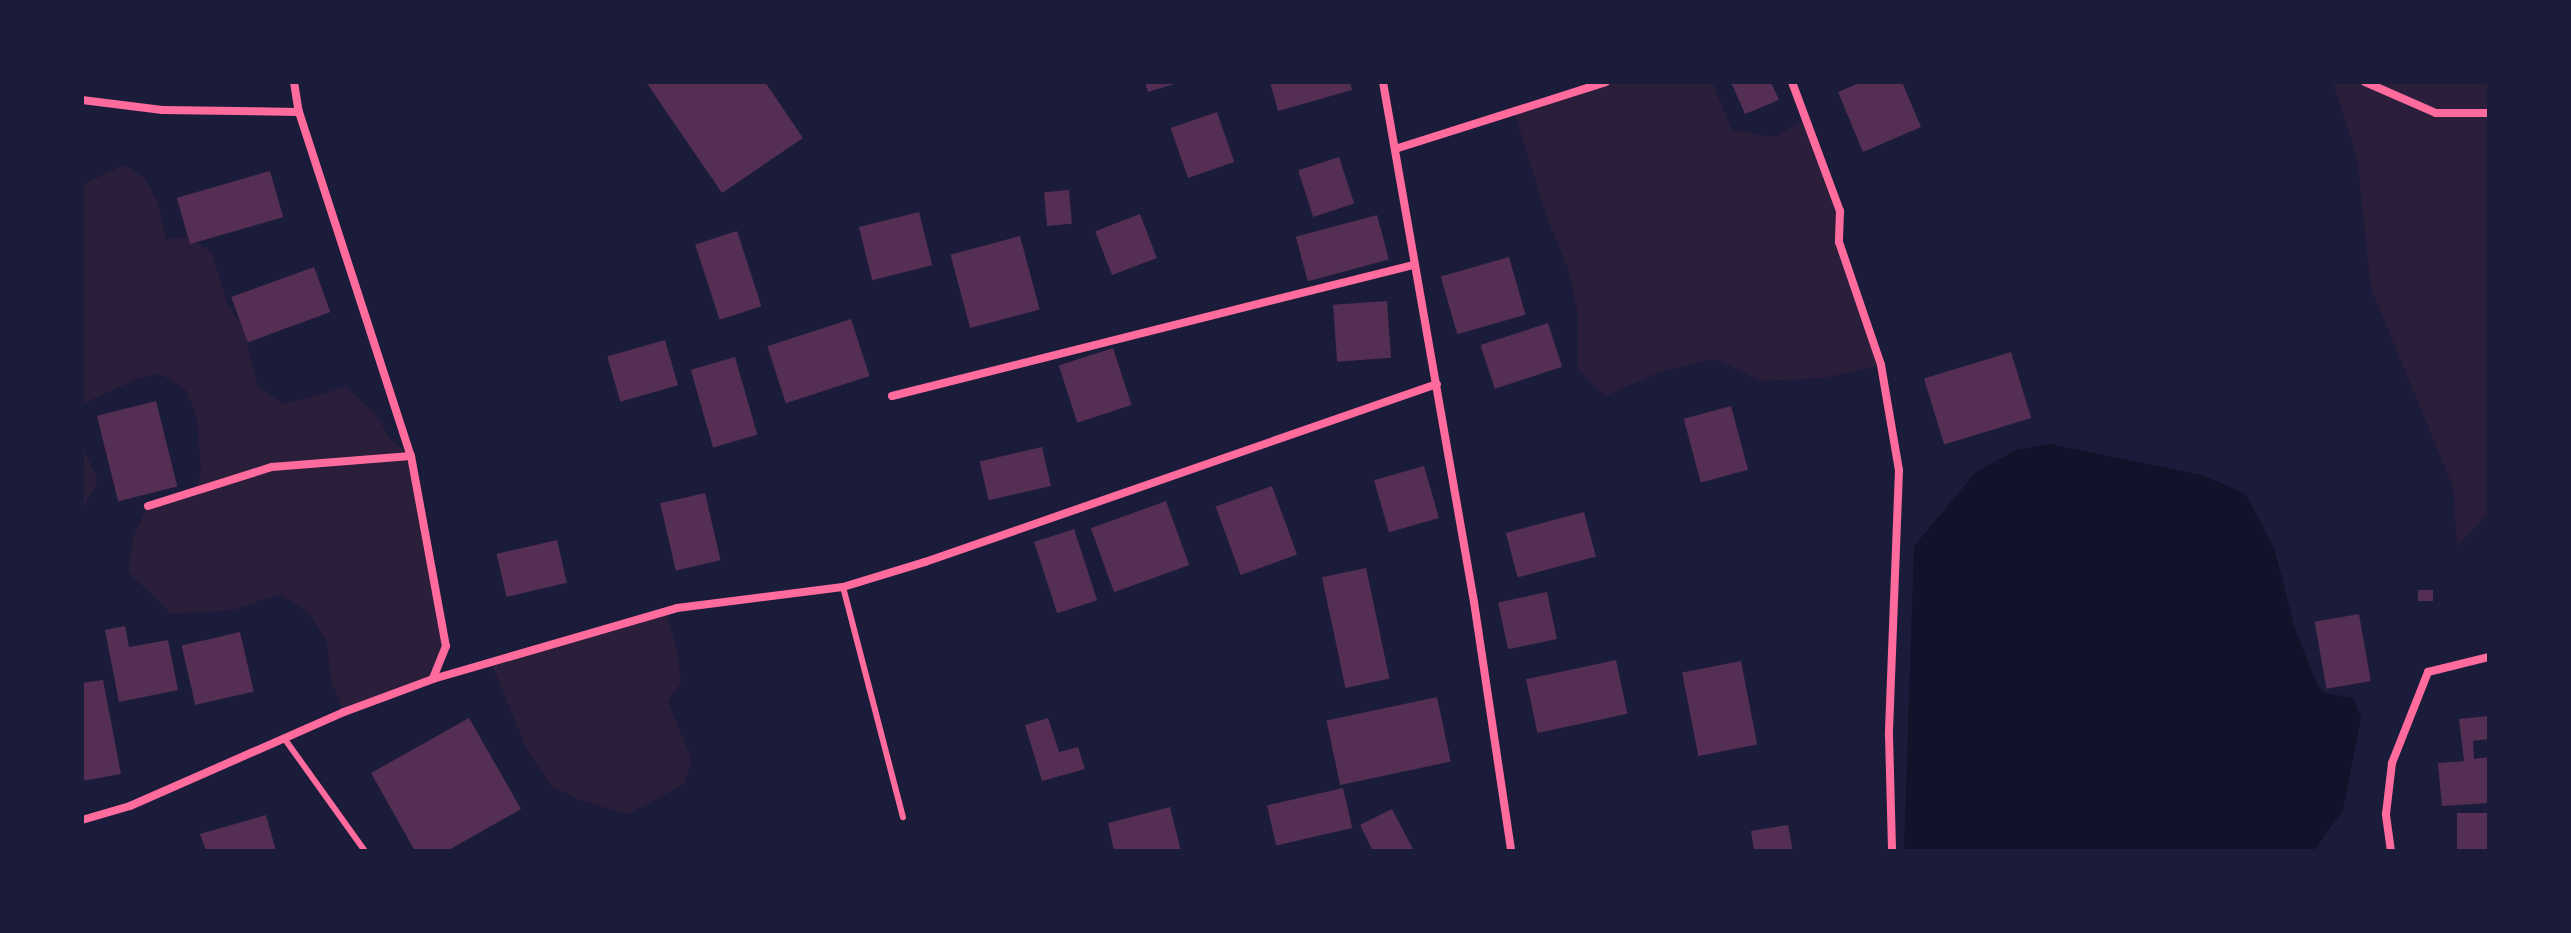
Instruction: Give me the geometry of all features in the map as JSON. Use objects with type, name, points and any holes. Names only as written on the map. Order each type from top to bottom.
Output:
[{"type":"street","points":[[294,82],[299,112],[411,456],[446,646],[433,679]]},
{"type":"street","points":[[1383,82],[1474,602],[1511,851]]},
{"type":"street","points":[[1395,149],[1606,82]]},
{"type":"street","points":[[1792,82],[1840,211],[1839,242],[1881,365],[1899,470],[1889,735],[1892,851]]},
{"type":"street","points":[[2365,82],[2436,113],[2489,113]]},
{"type":"street","points":[[82,100],[162,110],[299,112]]},
{"type":"street","points":[[892,396],[1413,265]]},
{"type":"street","points":[[82,820],[130,806],[284,738],[433,679],[677,608],[843,587],[925,562],[1437,384]]},
{"type":"street","points":[[148,506],[272,467],[411,456]]},
{"type":"street","points":[[2391,851],[2386,814],[2392,763],[2428,672],[2489,657]]},
{"type":"lane","points":[[843,587],[903,817]]},
{"type":"lane","points":[[284,738],[365,851]]},
{"type":"shaded area","points":[[1606,82],[1712,82],[1732,130],[1774,137],[1806,119],[1840,211],[1839,242],[1881,365],[1824,378],[1761,381],[1716,359],[1660,372],[1605,396],[1578,369],[1578,314],[1568,268],[1547,218],[1514,111]]},
{"type":"shaded area","points":[[2333,82],[2485,82],[2489,88],[2489,513],[2457,545],[2453,487],[2371,288],[2357,158]]},
{"type":"shaded area","points":[[124,165],[144,178],[157,200],[166,239],[186,237],[211,251],[228,305],[244,330],[258,387],[283,404],[347,387],[376,415],[390,439],[411,456],[446,646],[433,679],[344,712],[331,681],[327,642],[308,612],[279,594],[233,610],[171,614],[128,572],[133,537],[148,506],[193,491],[201,475],[197,418],[186,390],[160,374],[137,379],[82,404],[82,185]]},
{"type":"shaded area","points":[[82,444],[98,481],[82,510]]},
{"type":"shaded area","points":[[2049,444],[2202,475],[2246,494],[2275,551],[2294,626],[2317,685],[2325,693],[2353,698],[2361,718],[2343,810],[2314,851],[1904,851],[1914,546],[1976,472],[2016,450]]},
{"type":"shaded area","points":[[665,611],[677,649],[681,682],[668,702],[692,760],[684,784],[629,814],[582,801],[552,787],[526,748],[491,662]]},
{"type":"building","points":[[646,82],[765,82],[803,138],[722,193]]},
{"type":"building","points":[[1145,82],[1177,82],[1177,83],[1148,92]]},
{"type":"building","points":[[1270,82],[1350,82],[1352,90],[1278,111]]},
{"type":"building","points":[[1731,82],[1771,82],[1779,100],[1745,114]]},
{"type":"building","points":[[1862,82],[1902,82],[1921,127],[1863,152],[1838,92]]},
{"type":"building","points":[[1217,112],[1234,162],[1188,178],[1171,128]]},
{"type":"building","points":[[1339,157],[1354,204],[1313,217],[1298,170]]},
{"type":"building","points":[[270,171],[283,217],[190,244],[177,198]]},
{"type":"building","points":[[1069,190],[1072,224],[1047,226],[1044,192]]},
{"type":"building","points":[[919,212],[932,265],[872,280],[859,227]]},
{"type":"building","points":[[1140,214],[1157,258],[1112,275],[1095,231]]},
{"type":"building","points":[[1377,215],[1389,259],[1308,281],[1296,237]]},
{"type":"building","points":[[737,231],[761,306],[720,320],[695,245]]},
{"type":"building","points":[[1020,236],[1040,309],[970,328],[950,255]]},
{"type":"building","points":[[1509,257],[1526,315],[1457,334],[1441,277]]},
{"type":"building","points":[[314,267],[330,312],[248,342],[231,297]]},
{"type":"building","points":[[1387,301],[1391,358],[1337,362],[1333,305]]},
{"type":"building","points":[[851,319],[870,376],[786,403],[767,346]]},
{"type":"building","points":[[1548,323],[1562,367],[1495,389],[1480,345]]},
{"type":"building","points":[[665,340],[678,385],[620,402],[607,357]]},
{"type":"building","points":[[1113,348],[1132,405],[1077,423],[1059,366]]},
{"type":"building","points":[[2011,352],[2031,418],[1944,445],[1924,379]]},
{"type":"building","points":[[735,357],[757,435],[713,448],[691,370]]},
{"type":"building","points":[[156,401],[177,486],[118,501],[97,416]]},
{"type":"building","points":[[1731,406],[1748,470],[1701,482],[1684,419]]},
{"type":"building","points":[[1042,447],[1051,486],[989,500],[980,461]]},
{"type":"building","points":[[1424,466],[1439,518],[1389,532],[1374,480]]},
{"type":"building","points":[[1272,486],[1297,555],[1241,575],[1216,507]]},
{"type":"building","points":[[705,493],[721,560],[676,571],[660,503]]},
{"type":"building","points":[[1166,501],[1189,565],[1114,592],[1091,528]]},
{"type":"building","points":[[1584,512],[1596,556],[1518,577],[1506,533]]},
{"type":"building","points":[[1074,529],[1097,600],[1057,613],[1034,542]]},
{"type":"building","points":[[557,540],[567,583],[506,597],[497,554]]},
{"type":"building","points":[[1366,568],[1389,679],[1345,688],[1322,577]]},
{"type":"building","points":[[2418,590],[2433,590],[2433,601],[2418,601]]},
{"type":"building","points":[[1547,592],[1557,639],[1508,649],[1498,602]]},
{"type":"building","points":[[2359,614],[2371,681],[2326,689],[2315,622]]},
{"type":"building","points":[[125,626],[129,647],[168,640],[178,690],[119,702],[105,630]]},
{"type":"building","points":[[240,632],[254,691],[195,705],[182,645]]},
{"type":"building","points":[[1616,660],[1627,714],[1537,733],[1526,679]]},
{"type":"building","points":[[1741,661],[1757,744],[1698,756],[1682,672]]},
{"type":"building","points":[[103,680],[121,774],[82,781],[82,683]]},
{"type":"building","points":[[1437,697],[1451,762],[1340,785],[1326,720]]},
{"type":"building","points":[[2489,716],[2489,739],[2473,741],[2474,759],[2489,757],[2489,803],[2442,806],[2438,763],[2464,761],[2459,719]]},
{"type":"building","points":[[469,718],[521,809],[447,851],[415,851],[371,773]]},
{"type":"building","points":[[1048,718],[1059,752],[1078,747],[1085,769],[1042,781],[1025,725]]},
{"type":"building","points":[[1343,788],[1352,828],[1276,845],[1267,806]]},
{"type":"building","points":[[1170,807],[1181,851],[1114,851],[1108,823]]},
{"type":"building","points":[[1392,809],[1414,851],[1373,851],[1360,825]]},
{"type":"building","points":[[2457,813],[2489,813],[2489,851],[2457,851]]},
{"type":"building","points":[[266,815],[276,851],[206,851],[200,834]]},
{"type":"building","points":[[1788,825],[1793,851],[1754,851],[1751,831]]}]
